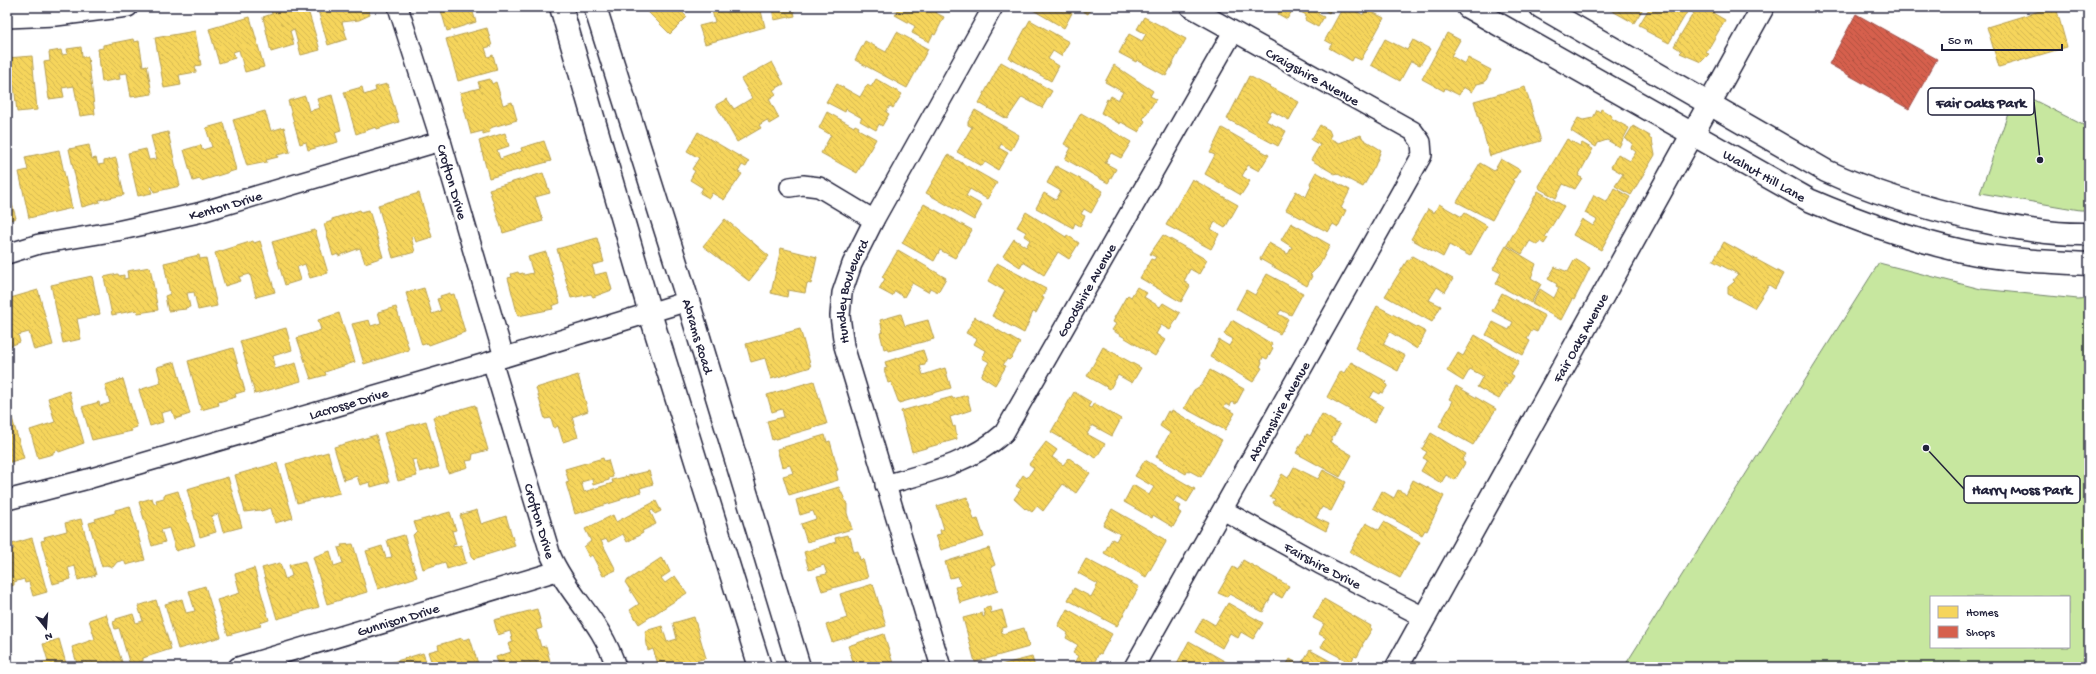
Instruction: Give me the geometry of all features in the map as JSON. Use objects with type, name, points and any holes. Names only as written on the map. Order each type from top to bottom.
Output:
[{"type":"main road","points":[[561,7],[650,313],[760,667]]},
{"type":"main road","name":"Abrams Road","points":[[595,7],[688,301],[799,667]]},
{"type":"main road","name":"Walnut Hill Lane","points":[[1468,7],[1694,133],[1809,200],[1861,222],[1962,251],[2022,260],[2089,264]]},
{"type":"main road","points":[[1541,7],[1826,171],[1872,192],[1908,203],[2011,228],[2089,234]]},
{"type":"main road","name":"Fair Oaks Avenue","points":[[1397,667],[1763,7]]},
{"type":"street","points":[[7,18],[56,16],[128,7]]},
{"type":"street","name":"Crofton Drive","points":[[398,7],[441,141],[550,556],[557,571],[600,629],[612,652],[616,667]]},
{"type":"street","name":"Hundley Boulevard","points":[[941,667],[844,346],[840,316],[842,293],[852,264],[874,220],[993,7]]},
{"type":"street","name":"Craigshire Avenue","points":[[1190,7],[1413,131],[1421,142],[1422,155]]},
{"type":"street","name":"Goodshire Avenue","points":[[885,485],[968,458],[990,446],[1004,433],[1016,415],[1233,32]]},
{"type":"street","name":"Kenton Drive","points":[[7,254],[39,244],[117,231],[198,213],[441,141]]},
{"type":"street","name":"Abramshire Avenue","points":[[1134,667],[1422,155]]},
{"type":"street","points":[[790,188],[803,185],[819,187],[874,220]]},
{"type":"street","name":"Lacrosse Drive","points":[[7,500],[88,478],[498,359],[688,301]]},
{"type":"street","name":"Fairshire Drive","points":[[1223,510],[1320,564],[1424,617]]},
{"type":"street","name":"Gunnison Drive","points":[[242,666],[557,571]]},
{"type":"green space","points":[[2016,91],[2089,128],[2089,210],[2080,210],[1980,193]]},
{"type":"green space","points":[[1879,263],[1981,289],[2078,299],[2089,298],[2089,667],[1624,667]]},
{"type":"building: Homes","points":[[278,7],[307,7],[320,50],[301,55],[294,29],[290,31],[294,45],[271,52],[263,17],[272,14],[271,9]]},
{"type":"building: Homes","points":[[317,7],[368,7],[370,15],[359,20],[342,22],[347,39],[328,45]]},
{"type":"building: Homes","points":[[440,7],[475,7],[472,9],[476,22],[447,31]]},
{"type":"building: Homes","points":[[643,7],[685,7],[681,11],[687,17],[670,34]]},
{"type":"building: Homes","points":[[711,7],[760,7],[765,27],[705,44],[699,26],[715,22]]},
{"type":"building: Homes","points":[[772,7],[793,7],[795,16],[774,20]]},
{"type":"building: Homes","points":[[890,7],[939,7],[936,13],[944,17],[935,35],[933,34],[929,42],[912,33],[915,26],[895,15],[898,11]]},
{"type":"building: Homes","points":[[1035,7],[1071,7],[1068,11],[1072,13],[1064,28],[1033,10]]},
{"type":"building: Homes","points":[[1076,7],[1091,7],[1088,14]]},
{"type":"building: Homes","points":[[1281,7],[1332,7],[1329,13],[1321,8],[1318,14],[1324,17],[1318,27],[1305,20],[1306,15],[1294,8],[1287,19],[1278,14]]},
{"type":"building: Homes","points":[[1343,7],[1349,7],[1363,15],[1366,9],[1384,18],[1361,60],[1354,57],[1352,61],[1329,48],[1332,44],[1325,40]]},
{"type":"building: Homes","points":[[1605,7],[1644,7],[1634,23]]},
{"type":"building: Homes","points":[[1650,7],[1690,7],[1669,43],[1646,31],[1647,29],[1639,25]]},
{"type":"building: Homes","points":[[1697,7],[1717,7],[1713,13],[1725,20],[1706,53],[1709,54],[1701,62],[1680,53],[1682,51],[1674,46]]},
{"type":"building: Homes","points":[[1928,7],[1947,7],[1929,10]]},
{"type":"building: Homes","points":[[2056,7],[2067,47],[1999,67],[1987,27]]},
{"type":"building: Homes","points":[[250,17],[264,67],[245,72],[239,50],[233,52],[235,58],[219,63],[209,29]]},
{"type":"building: Homes","points":[[1144,17],[1186,39],[1166,76],[1137,60],[1136,62],[1119,53],[1129,34],[1142,41],[1146,34],[1137,29]]},
{"type":"building: Homes","points":[[1030,20],[1069,42],[1061,56],[1053,51],[1048,59],[1059,66],[1051,81],[1009,58]]},
{"type":"building: Homes","points":[[487,28],[492,46],[485,48],[488,57],[493,55],[497,70],[458,81],[446,39]]},
{"type":"building: Homes","points":[[195,31],[201,65],[195,66],[196,72],[179,75],[181,85],[164,88],[155,38]]},
{"type":"building: Homes","points":[[897,32],[928,49],[907,88],[855,60],[865,41],[886,52]]},
{"type":"building: Homes","points":[[1447,33],[1460,40],[1451,56],[1465,64],[1468,58],[1491,70],[1485,82],[1477,84],[1472,92],[1463,87],[1459,95],[1445,88],[1444,91],[1422,79]]},
{"type":"building: Homes","points":[[133,39],[134,42],[139,41],[143,66],[147,65],[152,94],[131,97],[127,73],[119,74],[120,79],[102,82],[98,49],[103,48],[103,45]]},
{"type":"building: Homes","points":[[1385,39],[1407,50],[1413,40],[1430,49],[1420,65],[1411,61],[1400,81],[1371,65]]},
{"type":"building: Homes","points":[[81,47],[82,57],[88,57],[95,114],[80,116],[74,86],[62,88],[64,97],[49,99],[44,62],[50,61],[49,52],[61,50],[62,55],[68,54],[67,49]]},
{"type":"building: Homes","points":[[32,56],[37,110],[17,112],[14,85],[7,86],[7,58]]},
{"type":"building: Homes","points":[[772,62],[784,84],[773,90],[776,94],[769,99],[779,118],[769,124],[767,120],[759,125],[761,128],[737,142],[716,105],[727,99],[734,109],[752,98],[741,79]]},
{"type":"building: Homes","points":[[1001,62],[1052,91],[1042,108],[1022,97],[1007,119],[979,103]]},
{"type":"building: Homes","points":[[1114,65],[1153,91],[1150,96],[1156,99],[1143,119],[1145,121],[1139,132],[1121,122],[1120,124],[1101,113],[1107,99],[1109,100],[1111,96],[1118,100],[1123,92],[1105,82]]},
{"type":"building: Homes","points":[[1249,76],[1299,102],[1289,120],[1272,111],[1266,121],[1286,131],[1278,146],[1227,119]]},
{"type":"building: Homes","points":[[490,79],[492,84],[496,82],[503,105],[512,102],[517,120],[493,127],[489,129],[490,132],[483,134],[483,131],[471,134],[460,93],[480,88],[478,82]]},
{"type":"building: Homes","points":[[876,79],[902,94],[893,108],[890,106],[886,112],[889,114],[882,126],[879,124],[876,130],[860,121],[862,118],[846,109],[845,112],[826,102],[837,84],[860,97],[867,85],[871,87]]},
{"type":"building: Homes","points":[[387,84],[399,122],[377,129],[376,127],[356,134],[344,92],[362,87],[364,95],[376,91],[375,87]]},
{"type":"building: Homes","points":[[1525,87],[1541,141],[1490,156],[1474,101]]},
{"type":"building: Homes","points":[[332,95],[341,130],[335,132],[338,142],[308,150],[306,142],[300,144],[288,101],[305,96],[309,111],[320,108],[317,99]]},
{"type":"building: Homes","points":[[1601,109],[1612,116],[1611,118],[1629,128],[1619,147],[1607,140],[1598,143],[1596,147],[1571,131],[1578,118],[1583,120],[1593,118],[1597,110],[1600,112]]},
{"type":"building: Homes","points":[[975,110],[1019,135],[1011,150],[1001,144],[999,148],[1008,153],[998,170],[985,162],[982,166],[957,152],[972,127],[968,125],[968,122]]},
{"type":"building: Homes","points":[[265,111],[271,131],[284,127],[290,152],[277,155],[278,157],[266,160],[267,162],[247,166],[233,120]]},
{"type":"building: Homes","points":[[827,112],[854,127],[855,125],[859,127],[858,129],[876,139],[857,173],[821,153],[831,135],[819,128]]},
{"type":"building: Homes","points":[[1081,113],[1131,142],[1121,158],[1111,153],[1105,163],[1116,169],[1108,183],[1065,159],[1071,148],[1064,144]]},
{"type":"building: Homes","points":[[224,123],[236,170],[201,181],[200,179],[193,181],[184,150],[201,145],[202,150],[212,147],[206,128]]},
{"type":"building: Homes","points":[[1320,125],[1329,130],[1331,135],[1329,138],[1339,143],[1361,135],[1363,139],[1381,150],[1375,166],[1363,187],[1336,173],[1335,174],[1311,160],[1320,145],[1311,140]]},
{"type":"building: Homes","points":[[1633,126],[1650,136],[1649,138],[1652,140],[1655,155],[1631,195],[1615,186],[1623,174],[1611,167],[1618,154],[1630,161],[1636,152],[1631,148],[1633,143],[1625,139]]},
{"type":"building: Homes","points":[[1222,128],[1269,155],[1259,171],[1248,165],[1242,176],[1250,181],[1241,195],[1205,174],[1215,155],[1210,153]]},
{"type":"building: Homes","points":[[168,132],[180,186],[154,192],[152,186],[150,187],[152,193],[138,196],[128,153],[146,149],[149,160],[157,159],[151,136]]},
{"type":"building: Homes","points":[[698,132],[749,162],[746,167],[742,165],[738,172],[742,174],[724,200],[712,193],[709,198],[700,193],[703,188],[690,180],[695,171],[692,169],[699,158],[687,151]]},
{"type":"building: Homes","points":[[505,133],[509,146],[497,150],[500,159],[522,151],[521,148],[544,141],[551,161],[489,178],[479,141]]},
{"type":"building: Homes","points":[[1567,139],[1580,146],[1582,143],[1593,149],[1578,176],[1582,178],[1575,189],[1563,184],[1556,198],[1540,189],[1539,186]]},
{"type":"building: Homes","points":[[89,145],[92,159],[96,158],[98,165],[104,164],[104,161],[116,158],[124,195],[99,200],[100,202],[82,207],[69,149]]},
{"type":"building: Homes","points":[[59,150],[72,208],[29,218],[19,172],[28,170],[25,157]]},
{"type":"building: Homes","points":[[948,155],[997,183],[987,199],[970,189],[966,196],[982,205],[974,220],[926,193]]},
{"type":"building: Homes","points":[[1501,159],[1520,170],[1512,180],[1514,181],[1492,220],[1457,202],[1480,163],[1494,171]]},
{"type":"building: Homes","points":[[1056,166],[1103,191],[1091,213],[1084,209],[1081,214],[1085,216],[1080,226],[1075,223],[1073,228],[1036,208],[1044,193],[1056,200],[1061,191],[1047,183]]},
{"type":"building: Homes","points":[[1316,172],[1350,190],[1341,208],[1346,210],[1338,227],[1333,224],[1328,232],[1286,210],[1296,191],[1306,197],[1311,186],[1310,183]]},
{"type":"building: Homes","points":[[543,173],[550,193],[535,197],[543,221],[503,233],[489,189]]},
{"type":"building: Homes","points":[[1192,179],[1238,205],[1225,228],[1215,222],[1211,229],[1219,234],[1211,249],[1166,225]]},
{"type":"building: Homes","points":[[7,187],[16,218],[7,221]]},
{"type":"building: Homes","points":[[1614,188],[1630,197],[1601,250],[1573,235],[1582,219],[1593,226],[1597,220],[1585,213],[1594,195],[1607,202]]},
{"type":"building: Homes","points":[[1538,191],[1564,206],[1545,237],[1548,238],[1544,244],[1540,241],[1538,245],[1530,241],[1522,254],[1507,245]]},
{"type":"building: Homes","points":[[419,193],[432,237],[416,242],[414,236],[411,237],[415,252],[393,258],[378,205]]},
{"type":"building: Homes","points":[[924,204],[972,230],[955,258],[940,250],[934,261],[902,243]]},
{"type":"building: Homes","points":[[1439,204],[1462,217],[1465,213],[1487,226],[1470,256],[1449,245],[1443,257],[1411,239],[1428,209],[1434,213]]},
{"type":"building: Homes","points":[[360,210],[361,212],[369,210],[383,257],[365,263],[360,248],[338,256],[338,254],[333,256],[324,224],[332,221],[332,219]]},
{"type":"building: Homes","points":[[1026,212],[1066,237],[1067,235],[1079,243],[1069,259],[1058,252],[1044,275],[1023,262],[1020,267],[1003,256],[1014,239],[1026,247],[1030,240],[1024,236],[1026,232],[1017,227]]},
{"type":"building: Homes","points":[[725,219],[769,256],[749,281],[703,246]]},
{"type":"building: Homes","points":[[1291,223],[1330,245],[1319,266],[1310,275],[1312,276],[1307,286],[1260,259],[1269,243],[1288,254],[1292,247],[1281,240]]},
{"type":"building: Homes","points":[[315,230],[328,273],[310,278],[305,264],[297,267],[301,280],[285,285],[272,242]]},
{"type":"building: Homes","points":[[1163,235],[1207,260],[1199,274],[1190,269],[1184,281],[1190,286],[1181,302],[1140,278],[1151,259],[1154,260],[1156,257],[1150,254]]},
{"type":"building: Homes","points":[[597,238],[604,262],[592,265],[595,275],[607,272],[612,290],[593,297],[591,294],[571,298],[557,249]]},
{"type":"building: Homes","points":[[253,241],[254,243],[260,241],[275,292],[256,297],[250,274],[239,277],[241,281],[225,286],[215,253]]},
{"type":"building: Homes","points":[[1724,242],[1783,274],[1775,289],[1769,285],[1754,308],[1728,294],[1728,287],[1735,281],[1733,280],[1738,274],[1713,261]]},
{"type":"building: Homes","points":[[1506,246],[1536,264],[1531,278],[1541,284],[1531,303],[1496,284],[1501,273],[1493,269]]},
{"type":"building: Homes","points":[[781,248],[817,257],[811,284],[807,283],[805,293],[788,290],[787,297],[771,293]]},
{"type":"building: Homes","points":[[898,250],[946,278],[938,292],[930,288],[928,292],[912,283],[904,297],[895,291],[892,296],[879,289],[885,279],[882,277]]},
{"type":"building: Homes","points":[[546,252],[560,303],[552,306],[553,309],[518,316],[508,278],[512,277],[511,274],[518,272],[519,274],[523,273],[524,275],[533,273],[528,257]]},
{"type":"building: Homes","points":[[199,255],[200,259],[206,258],[217,306],[198,310],[194,292],[187,293],[190,307],[185,308],[186,309],[168,311],[165,296],[170,294],[164,263]]},
{"type":"building: Homes","points":[[1412,256],[1453,279],[1445,292],[1437,287],[1429,300],[1441,306],[1432,322],[1385,296],[1408,259],[1410,260]]},
{"type":"building: Homes","points":[[1575,259],[1590,268],[1574,300],[1572,299],[1561,320],[1532,304],[1540,289],[1554,298],[1559,288],[1556,286],[1557,284],[1548,279],[1555,267],[1568,272]]},
{"type":"building: Homes","points":[[997,263],[1046,289],[1042,297],[1044,298],[1036,313],[1033,312],[1024,333],[992,316],[1005,291],[988,281]]},
{"type":"building: Homes","points":[[150,267],[158,310],[138,313],[137,310],[112,315],[104,277],[118,274],[119,276],[124,275],[124,279],[128,278],[127,271]]},
{"type":"building: Homes","points":[[1267,274],[1303,293],[1291,315],[1281,310],[1278,314],[1288,319],[1280,334],[1236,309],[1246,290],[1255,295]]},
{"type":"building: Homes","points":[[92,276],[100,314],[77,319],[81,339],[63,343],[51,285]]},
{"type":"building: Homes","points":[[1137,287],[1147,293],[1144,297],[1160,307],[1163,303],[1180,313],[1170,330],[1161,325],[1156,334],[1165,340],[1155,356],[1112,330],[1116,324],[1113,322],[1114,318],[1126,297],[1128,295],[1131,297]]},
{"type":"building: Homes","points":[[424,288],[432,314],[441,311],[437,299],[441,298],[440,296],[450,293],[450,295],[454,294],[465,332],[429,345],[428,343],[422,345],[406,293]]},
{"type":"building: Homes","points":[[38,290],[53,345],[34,350],[29,332],[18,335],[20,342],[8,347],[7,299]]},
{"type":"building: Homes","points":[[1502,293],[1545,316],[1537,332],[1532,330],[1527,339],[1530,341],[1523,355],[1486,335],[1493,322],[1509,330],[1513,322],[1492,311]]},
{"type":"building: Homes","points":[[1377,306],[1426,332],[1417,349],[1390,332],[1383,344],[1405,356],[1398,371],[1355,348]]},
{"type":"building: Homes","points":[[396,307],[409,350],[364,364],[352,324],[369,320],[371,326],[381,323],[378,312]]},
{"type":"building: Homes","points":[[339,313],[355,362],[325,372],[326,375],[311,379],[297,338],[321,330],[318,320]]},
{"type":"building: Homes","points":[[901,314],[905,326],[928,320],[934,339],[888,351],[887,348],[884,349],[880,333],[883,332],[880,320]]},
{"type":"building: Homes","points":[[975,317],[1020,343],[1012,357],[1009,360],[1007,359],[1003,365],[1006,366],[995,385],[981,376],[989,362],[982,358],[986,351],[974,344],[977,339],[966,333]]},
{"type":"building: Homes","points":[[1232,320],[1272,344],[1271,346],[1273,348],[1267,359],[1263,357],[1260,367],[1262,368],[1253,382],[1210,357],[1219,340],[1229,346],[1233,339],[1224,334]]},
{"type":"building: Homes","points":[[286,328],[292,350],[273,356],[275,369],[296,363],[301,381],[255,394],[240,341]]},
{"type":"building: Homes","points":[[800,329],[811,367],[771,379],[765,358],[751,362],[746,344]]},
{"type":"building: Homes","points":[[1475,335],[1519,361],[1511,374],[1514,376],[1508,385],[1503,384],[1507,386],[1499,399],[1477,387],[1483,376],[1470,369],[1463,381],[1447,371],[1458,353],[1463,356]]},
{"type":"building: Homes","points":[[1103,347],[1141,368],[1132,383],[1118,375],[1110,389],[1087,376]]},
{"type":"building: Homes","points":[[233,348],[245,391],[235,394],[236,397],[218,402],[219,405],[201,410],[188,361]]},
{"type":"building: Homes","points":[[923,350],[927,362],[925,365],[920,366],[923,375],[945,368],[951,388],[899,403],[891,382],[888,383],[884,369],[887,368],[885,362]]},
{"type":"building: Homes","points":[[175,362],[190,414],[175,419],[172,410],[161,413],[163,422],[150,426],[139,390],[161,383],[157,367]]},
{"type":"building: Homes","points":[[1351,362],[1387,382],[1385,384],[1388,385],[1383,393],[1381,392],[1380,394],[1374,391],[1370,398],[1383,406],[1374,423],[1327,397],[1341,371],[1344,373]]},
{"type":"building: Homes","points":[[1210,370],[1244,389],[1236,404],[1232,402],[1230,406],[1226,404],[1224,407],[1235,413],[1225,430],[1184,408],[1194,390],[1202,385]]},
{"type":"building: Homes","points":[[578,375],[588,411],[572,417],[578,437],[563,442],[558,426],[554,428],[551,418],[545,419],[536,388]]},
{"type":"building: Homes","points":[[123,379],[137,427],[131,429],[132,431],[92,440],[82,407],[99,402],[100,406],[110,403],[105,385]]},
{"type":"building: Homes","points":[[814,381],[827,424],[772,440],[767,421],[784,417],[782,409],[772,412],[767,395]]},
{"type":"building: Homes","points":[[1456,386],[1496,409],[1473,445],[1439,426],[1453,401],[1449,399]]},
{"type":"building: Homes","points":[[69,391],[84,443],[59,452],[58,450],[53,452],[53,454],[38,458],[30,430],[55,422],[48,398]]},
{"type":"building: Homes","points":[[1074,392],[1091,402],[1088,407],[1091,408],[1094,403],[1121,419],[1112,436],[1092,425],[1087,434],[1105,444],[1096,458],[1051,432]]},
{"type":"building: Homes","points":[[967,395],[971,410],[950,417],[953,427],[955,426],[957,439],[912,452],[901,411],[952,397],[953,399]]},
{"type":"building: Homes","points":[[475,405],[488,450],[473,454],[472,460],[466,461],[468,467],[448,473],[433,417]]},
{"type":"building: Homes","points":[[1172,410],[1222,440],[1201,477],[1188,470],[1186,474],[1156,457],[1170,433],[1160,426],[1168,411],[1171,413]]},
{"type":"building: Homes","points":[[1322,414],[1340,425],[1330,442],[1352,455],[1340,477],[1296,453],[1307,434],[1310,436]]},
{"type":"building: Homes","points":[[11,415],[24,458],[7,463],[7,416]]},
{"type":"building: Homes","points":[[426,421],[439,467],[420,472],[416,459],[412,460],[417,476],[398,481],[384,433]]},
{"type":"building: Homes","points":[[1431,433],[1466,454],[1462,461],[1465,463],[1455,480],[1446,475],[1441,483],[1421,471],[1427,460],[1423,458],[1427,452],[1422,449]]},
{"type":"building: Homes","points":[[376,435],[389,482],[371,487],[370,482],[360,485],[357,476],[344,480],[334,447]]},
{"type":"building: Homes","points":[[825,435],[827,442],[830,441],[838,470],[836,471],[838,480],[789,495],[783,476],[793,473],[790,465],[782,467],[777,449]]},
{"type":"building: Homes","points":[[1046,442],[1057,450],[1052,457],[1063,465],[1069,458],[1090,473],[1076,493],[1063,484],[1043,511],[1037,506],[1032,512],[1026,508],[1025,509],[1014,499],[1021,489],[1016,486],[1023,475],[1027,478],[1034,468],[1029,464]]},
{"type":"building: Homes","points":[[328,452],[340,493],[297,503],[286,464]]},
{"type":"building: Homes","points":[[603,458],[604,461],[608,460],[613,477],[609,478],[609,480],[593,485],[592,479],[581,482],[584,492],[613,483],[612,480],[649,471],[653,484],[640,488],[641,492],[621,498],[621,500],[575,514],[566,483],[569,482],[565,469]]},
{"type":"building: Homes","points":[[1145,460],[1195,489],[1187,502],[1177,496],[1173,502],[1181,506],[1178,511],[1181,513],[1173,527],[1153,515],[1152,518],[1124,502],[1133,485],[1149,495],[1154,487],[1135,476]]},
{"type":"building: Homes","points":[[277,463],[293,518],[275,523],[271,508],[261,511],[245,512],[235,475]]},
{"type":"building: Homes","points":[[1294,467],[1318,479],[1323,470],[1346,482],[1331,511],[1322,507],[1316,518],[1329,524],[1326,531],[1273,503],[1275,499],[1270,497],[1282,474],[1288,478]]},
{"type":"building: Homes","points":[[228,477],[242,527],[223,532],[218,514],[211,516],[216,532],[200,537],[187,489]]},
{"type":"building: Homes","points":[[1413,480],[1444,496],[1427,531],[1425,530],[1422,535],[1373,508],[1382,491],[1394,498],[1398,490],[1406,494]]},
{"type":"building: Homes","points":[[839,487],[847,504],[847,513],[852,529],[807,542],[801,524],[816,519],[813,511],[800,515],[796,500]]},
{"type":"building: Homes","points":[[178,491],[195,545],[176,551],[169,528],[161,530],[165,542],[152,546],[139,502],[152,498],[154,504],[157,503],[156,500],[164,498],[164,495]]},
{"type":"building: Homes","points":[[967,497],[974,520],[978,519],[984,537],[941,550],[936,535],[941,534],[940,530],[944,529],[937,506]]},
{"type":"building: Homes","points":[[656,501],[661,511],[655,514],[653,510],[650,511],[656,524],[642,531],[643,533],[627,542],[623,534],[608,542],[607,539],[601,541],[616,570],[603,576],[592,555],[589,557],[584,547],[591,541],[585,529],[613,515],[616,522]]},
{"type":"building: Homes","points":[[130,506],[145,560],[126,565],[124,560],[117,562],[113,567],[106,565],[102,567],[89,523],[96,521],[95,519],[115,513],[115,510]]},
{"type":"building: Homes","points":[[1112,509],[1165,539],[1166,542],[1146,577],[1104,553],[1112,539],[1116,541],[1120,534],[1103,525]]},
{"type":"building: Homes","points":[[477,510],[481,524],[506,516],[515,546],[473,559],[460,515]]},
{"type":"building: Homes","points":[[450,512],[456,530],[452,531],[456,544],[453,545],[453,547],[461,545],[466,563],[447,569],[445,562],[423,569],[413,535],[417,531],[414,522]]},
{"type":"building: Homes","points":[[81,519],[96,575],[78,580],[75,566],[68,568],[71,579],[53,584],[41,541],[45,540],[44,537],[67,531],[65,523]]},
{"type":"building: Homes","points":[[1384,522],[1420,542],[1400,578],[1350,552],[1366,523],[1379,530]]},
{"type":"building: Homes","points":[[404,535],[417,577],[378,589],[366,551],[382,546],[386,558],[392,557],[387,540]]},
{"type":"building: Homes","points":[[847,535],[848,538],[850,537],[854,552],[858,551],[860,560],[863,559],[868,578],[822,591],[817,576],[827,574],[824,565],[809,570],[804,552],[836,542],[835,538]]},
{"type":"building: Homes","points":[[32,538],[47,592],[33,596],[29,582],[25,583],[24,579],[14,582],[14,585],[7,587],[7,551],[14,549],[12,544]]},
{"type":"building: Homes","points":[[353,544],[367,592],[327,604],[313,557],[330,551],[334,566],[343,563],[338,548],[342,547],[341,545]]},
{"type":"building: Homes","points":[[989,548],[995,565],[991,567],[998,591],[960,603],[955,587],[961,586],[958,576],[950,578],[945,562]]},
{"type":"building: Homes","points":[[661,558],[664,562],[665,561],[670,572],[661,578],[665,583],[675,576],[687,593],[639,624],[630,610],[639,604],[625,582]]},
{"type":"building: Homes","points":[[1086,559],[1139,587],[1117,626],[1068,600],[1074,588],[1091,597],[1098,584],[1078,573]]},
{"type":"building: Homes","points":[[1243,560],[1289,586],[1282,598],[1273,593],[1263,612],[1229,594],[1227,597],[1218,593],[1233,567],[1238,570]]},
{"type":"building: Homes","points":[[305,561],[319,607],[277,619],[262,568],[280,563],[285,579],[292,576],[289,565]]},
{"type":"building: Homes","points":[[254,568],[269,620],[260,623],[261,626],[228,635],[217,600],[240,593],[235,574]]},
{"type":"building: Homes","points":[[873,584],[886,626],[832,642],[826,625],[847,618],[840,594]]},
{"type":"building: Homes","points":[[205,586],[221,637],[178,649],[165,604],[182,599],[186,613],[195,611],[189,591]]},
{"type":"building: Homes","points":[[1324,599],[1371,626],[1370,628],[1372,629],[1362,645],[1357,657],[1354,656],[1351,663],[1321,647],[1326,638],[1319,634],[1324,624],[1313,618]]},
{"type":"building: Homes","points":[[156,600],[171,649],[143,658],[143,661],[130,665],[119,628],[115,629],[113,622],[116,621],[116,619],[133,614],[136,623],[143,621],[138,606]]},
{"type":"building: Homes","points":[[1228,603],[1263,623],[1253,639],[1241,632],[1238,638],[1230,633],[1222,648],[1195,632],[1203,618],[1215,625]]},
{"type":"building: Homes","points":[[990,607],[991,613],[1002,610],[1007,627],[1001,628],[1002,634],[1024,628],[1029,647],[975,662],[963,618],[982,613],[983,617],[985,616],[983,609]]},
{"type":"building: Homes","points":[[537,609],[542,628],[536,630],[541,647],[546,646],[550,661],[531,667],[499,667],[496,657],[511,652],[508,644],[513,642],[510,631],[498,635],[494,620]]},
{"type":"building: Homes","points":[[1067,609],[1112,634],[1101,654],[1099,653],[1092,667],[1072,667],[1078,656],[1073,653],[1078,645],[1066,638],[1068,633],[1058,626]]},
{"type":"building: Homes","points":[[106,614],[123,665],[117,667],[78,667],[72,647],[95,639],[89,620]]},
{"type":"building: Homes","points":[[694,617],[706,658],[676,667],[659,667],[653,649],[648,651],[645,631],[662,626],[667,642],[677,639],[673,623]]},
{"type":"building: Homes","points":[[884,634],[894,667],[855,667],[848,646]]},
{"type":"building: Homes","points":[[462,638],[463,640],[470,638],[479,667],[433,667],[428,652],[439,649],[438,645]]},
{"type":"building: Homes","points":[[59,639],[67,667],[28,667],[48,661],[43,644]]},
{"type":"building: Homes","points":[[1189,641],[1235,667],[1175,667]]},
{"type":"building: Homes","points":[[1310,650],[1341,667],[1306,667],[1301,664]]},
{"type":"building: Homes","points":[[7,653],[11,667],[7,667]]},
{"type":"building: Homes","points":[[423,653],[428,667],[384,667],[383,665]]},
{"type":"building: Homes","points":[[1032,657],[1035,667],[992,667]]},
{"type":"building: Homes","points":[[1290,659],[1304,667],[1285,667]]},
{"type":"building: Shops","points":[[1856,14],[1937,59],[1909,109],[1829,64]]},
{"type":"place","name":"Fair Oaks Park","points":[[2040,160]]},
{"type":"place","name":"Harry Moss Park","points":[[1926,448]]}]
